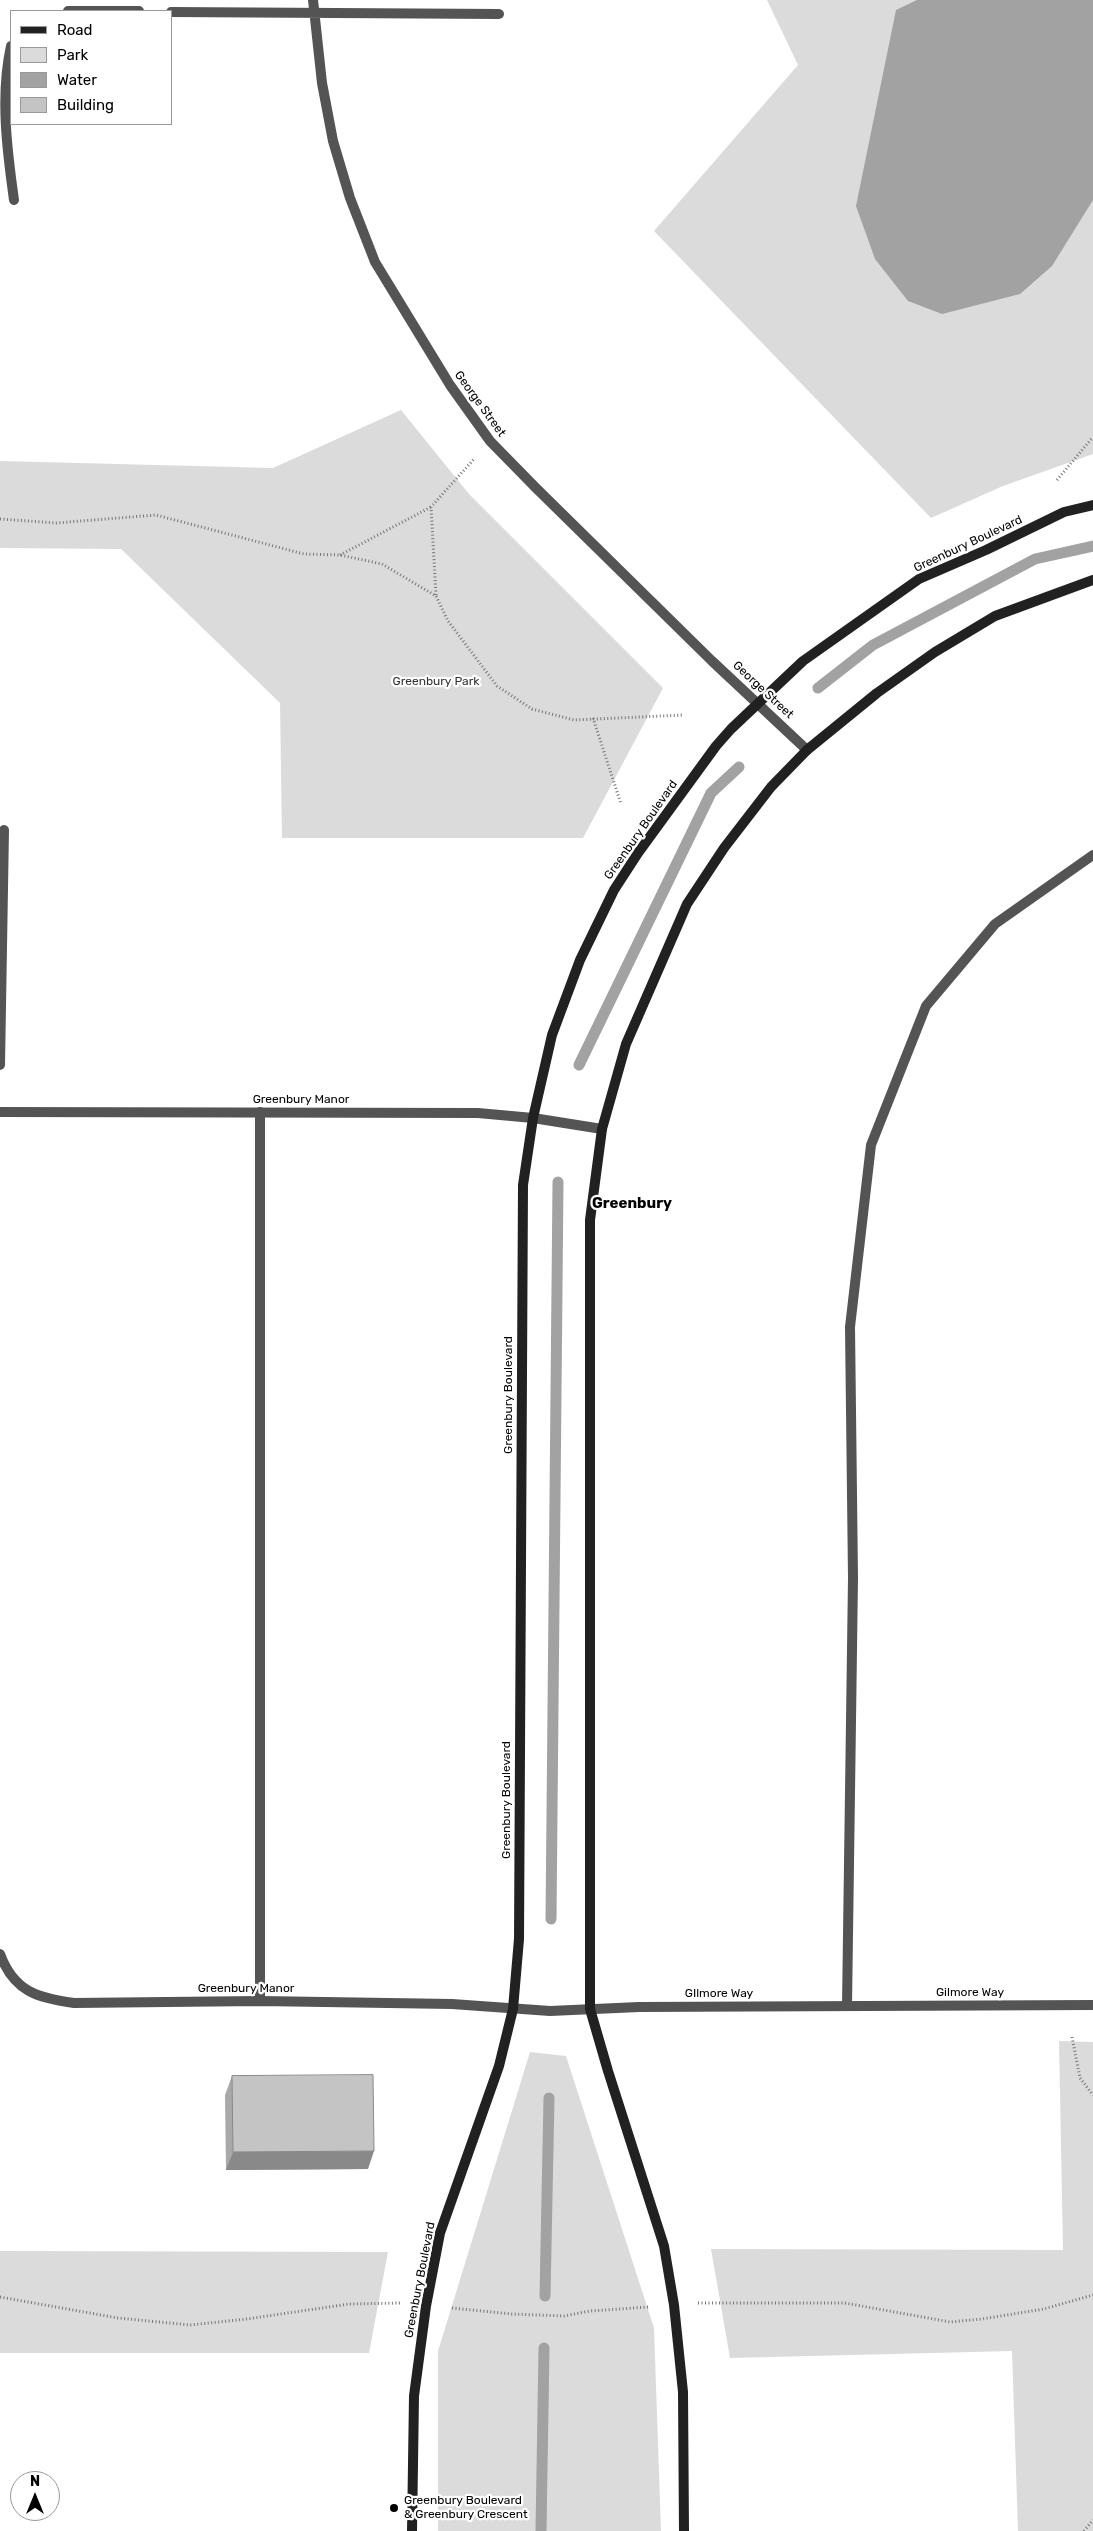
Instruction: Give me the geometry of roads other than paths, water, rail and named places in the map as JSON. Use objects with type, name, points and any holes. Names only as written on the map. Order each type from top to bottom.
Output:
[{"type":"street","name":"George Street","points":[[312,0],[333,142],[350,198],[375,262],[450,385],[490,441],[712,661],[807,750]]},
{"type":"street","points":[[172,12],[499,14]]},
{"type":"street","points":[[10,50],[3,76],[5,138],[14,200]]},
{"type":"street","name":"Greenbury Boulevard","points":[[412,2531],[414,2396],[426,2306],[440,2233],[500,2066],[512,2009],[519,1939],[523,1185],[533,1118],[552,1035],[580,960],[614,890],[649,836],[716,746],[759,703],[803,661],[919,579],[986,550],[1064,512],[1093,505]]},
{"type":"street","points":[[684,2531],[683,2392],[674,2305],[664,2246],[590,2009],[590,1220],[602,1129],[626,1044],[687,904],[724,848],[771,787],[807,750],[877,692],[950,643],[995,616],[1093,580]]},
{"type":"street","points":[[0,1065],[4,830]]},
{"type":"street","points":[[847,2006],[853,1578],[850,1327],[871,1145],[926,1006],[995,924],[1093,855]]},
{"type":"street","name":"Greenbury Manor","points":[[0,1112],[478,1113],[533,1118],[602,1129]]},
{"type":"street","points":[[260,1112],[260,2001]]},
{"type":"street","name":"Greenbury Manor","points":[[0,1954],[16,1982],[28,1992],[50,1999],[74,2002],[260,2001],[452,2004],[550,2011],[590,2009]]},
{"type":"street","name":"Gilmore Way","points":[[847,2006],[1093,2004]]},
{"type":"street","name":"GIlmore Way","points":[[590,2009],[847,2006]]},
{"type":"water","points":[[917,0],[1093,0],[1093,200],[1052,266],[1020,294],[942,314],[908,301],[875,259],[856,206],[896,10]]},
{"type":"waterway","points":[[818,688],[873,645],[1035,559],[1093,546]]},
{"type":"waterway","points":[[579,1065],[711,793],[739,767]]},
{"type":"waterway","points":[[551,1919],[558,1182]]},
{"type":"waterway","points":[[545,2296],[549,2098]]},
{"type":"waterway","points":[[541,2531],[544,2348]]},
{"type":"place","name":"Greenbury Boulevard & Greenbury Crescent","points":[[394,2508]]},
{"type":"district","name":"Greenbury","points":[[632,1204]]},
{"type":"park label","name":"Greenbury Park","points":[[436,682]]}]
